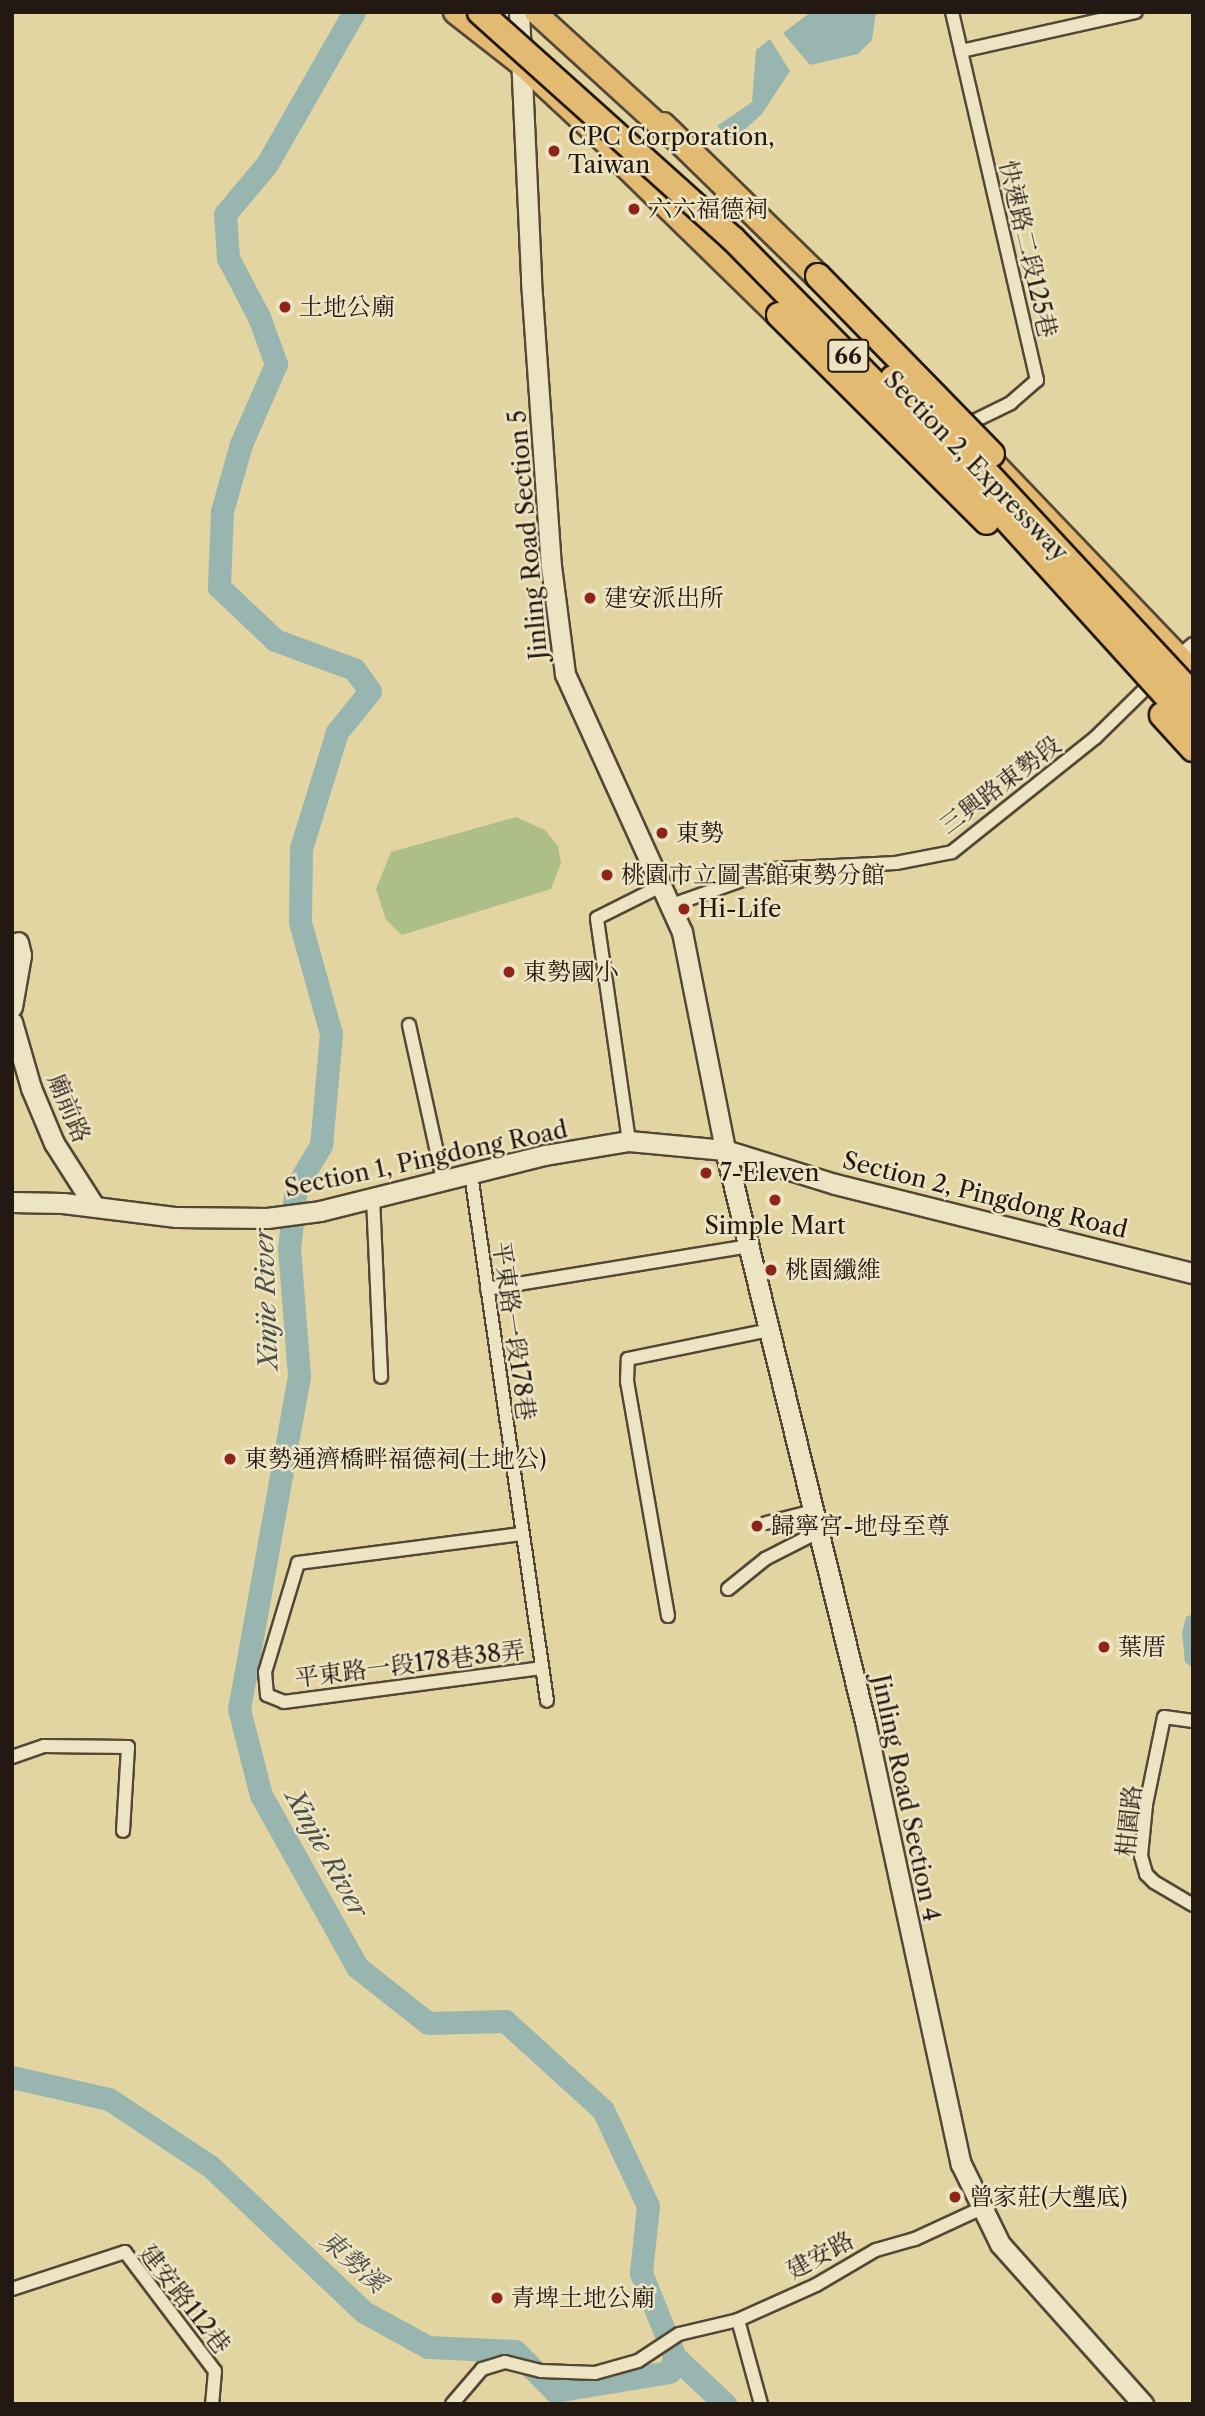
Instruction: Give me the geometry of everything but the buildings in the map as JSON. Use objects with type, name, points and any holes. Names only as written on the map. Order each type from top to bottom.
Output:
[{"type":"highway","name":"66","points":[[480,12],[733,239],[977,487],[1193,725]]},
{"type":"highway","name":"66","points":[[506,12],[653,144],[958,442],[1193,695]]},
{"type":"highway","points":[[663,125],[968,427],[1193,678]]},
{"type":"highway","points":[[612,152],[981,515],[1193,747]]},
{"type":"main road","name":"66","points":[[454,12],[523,66]]},
{"type":"main road","name":"Jinling Road Section 5","points":[[519,12],[531,281],[551,566],[565,674],[672,905],[703,1025],[725,1150]]},
{"type":"main road","name":"Section 2, Expressway","points":[[535,12],[663,125],[680,149],[1188,657]]},
{"type":"main road","name":"Section 2, Expressway","points":[[523,66],[612,152],[657,182],[997,521],[1145,688],[1193,747]]},
{"type":"main road","points":[[12,1007],[21,955],[15,939]]},
{"type":"main road","name":"廟前路","points":[[12,1022],[31,1088],[54,1143],[95,1207]]},
{"type":"main road","name":"Section 1, Pingdong Road","points":[[12,1202],[95,1207],[176,1217],[267,1218],[320,1211],[471,1174],[629,1141],[725,1150]]},
{"type":"main road","name":"Jinling Road Section 4","points":[[725,1150],[866,1726],[961,2164],[980,2209],[1000,2244],[1143,2404]]},
{"type":"main road","name":"Section 2, Pingdong Road","points":[[725,1150],[835,1184],[1193,1273]]},
{"type":"street","points":[[952,12],[961,51],[1136,12]]},
{"type":"street","name":"快速路二段125巷","points":[[961,51],[1037,380],[1010,403],[972,422]]},
{"type":"street","name":"三興路東勢段","points":[[672,905],[773,869],[896,863],[952,852],[1095,738],[1145,688],[1188,657]]},
{"type":"street","points":[[629,1141],[597,918],[663,885]]},
{"type":"street","points":[[409,1025],[443,1181]]},
{"type":"street","name":"平東路一段178巷","points":[[471,1174],[547,1701]]},
{"type":"street","points":[[373,1198],[381,1377]]},
{"type":"street","points":[[487,1289],[749,1246]]},
{"type":"street","points":[[668,1616],[627,1382],[628,1359],[769,1330]]},
{"type":"street","points":[[766,1523],[814,1511]]},
{"type":"street","points":[[728,1589],[765,1559],[818,1532]]},
{"type":"street","name":"平東路一段178巷38弄","points":[[521,1534],[298,1563],[265,1672],[267,1695],[284,1702],[541,1668]]},
{"type":"street","name":"柑園路","points":[[1193,1721],[1164,1717],[1146,1805],[1141,1856],[1146,1874],[1154,1882],[1193,1905]]},
{"type":"street","points":[[12,1757],[44,1746],[128,1747],[123,1831]]},
{"type":"street","name":"建安路","points":[[452,2404],[482,2369],[505,2362],[541,2371],[595,2373],[638,2361],[679,2333],[738,2320],[816,2285],[876,2250],[915,2239],[980,2209]]},
{"type":"street","name":"建安路112巷","points":[[12,2288],[125,2252],[215,2371],[212,2404]]},
{"type":"street","points":[[738,2320],[761,2404]]},
{"type":"green space","points":[[516,817],[545,830],[558,846],[561,863],[551,889],[402,935],[386,920],[376,889],[391,852]]},
{"type":"water","points":[[811,12],[876,12],[872,40],[858,54],[810,65],[783,33]]},
{"type":"water","points":[[770,39],[790,71],[762,114],[733,140],[717,126],[752,102],[756,50]]},
{"type":"water","points":[[1193,1614],[1193,1668],[1185,1662],[1182,1633],[1186,1617]]},
{"type":"waterway","name":"Xinjie River","points":[[354,12],[267,164],[225,214],[228,258],[259,317],[276,364],[241,444],[222,511],[219,587],[275,640],[354,669],[370,691],[337,732],[301,848],[300,922],[331,1034],[321,1145],[296,1187],[289,1248],[299,1376],[239,1709],[261,1795],[357,1967],[428,2023],[505,2021],[603,2110],[648,2206],[641,2273],[675,2357],[725,2404]]},
{"type":"waterway","name":"東勢溪","points":[[12,2077],[109,2099],[210,2166],[364,2312],[428,2347],[515,2351],[555,2391],[669,2372],[675,2357]]},
{"type":"place","name":"CPC Corporation, Taiwan","points":[[554,151]]},
{"type":"place","name":"六六福德祠","points":[[634,209]]},
{"type":"place","name":"土地公廟","points":[[285,307]]},
{"type":"place","name":"建安派出所","points":[[590,598]]},
{"type":"place","name":"東勢","points":[[662,833]]},
{"type":"place","name":"桃園市立圖書館東勢分館","points":[[607,875]]},
{"type":"place","name":"Hi-Life","points":[[684,909]]},
{"type":"place","name":"東勢國小","points":[[509,972]]},
{"type":"place","name":"7-Eleven","points":[[706,1173]]},
{"type":"place","name":"Simple Mart","points":[[775,1200]]},
{"type":"place","name":"桃園纖維","points":[[771,1270]]},
{"type":"place","name":"東勢通濟橋畔福德祠(土地公)","points":[[230,1459]]},
{"type":"place","name":"歸寧宮-地母至尊","points":[[757,1526]]},
{"type":"place","name":"葉厝","points":[[1104,1647]]},
{"type":"place","name":"曾家莊(大壟底)","points":[[955,2197]]},
{"type":"place","name":"青埤土地公廟","points":[[497,2298]]}]
